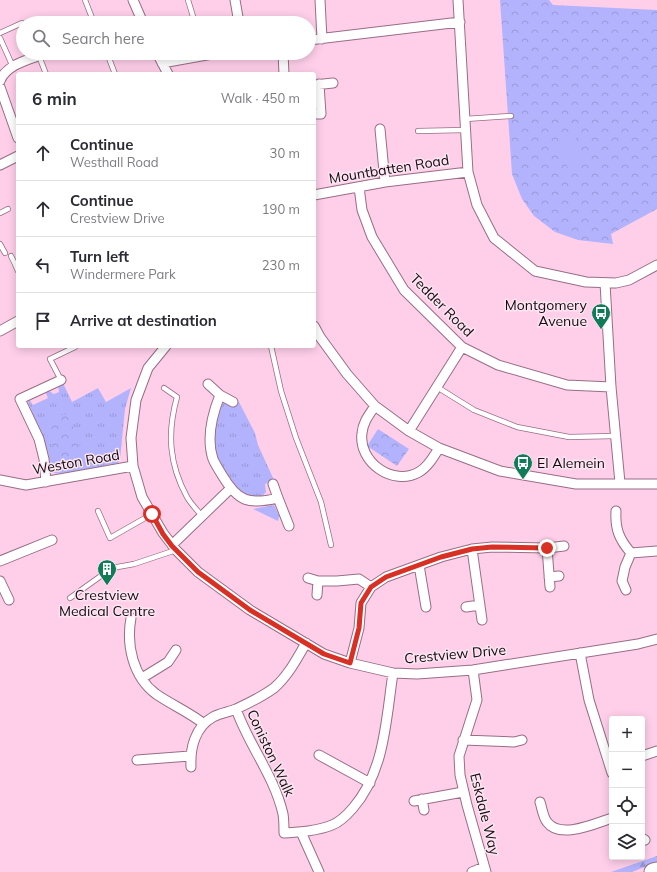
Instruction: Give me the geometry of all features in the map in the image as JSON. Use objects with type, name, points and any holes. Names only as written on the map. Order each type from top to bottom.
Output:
[{"type":"highway","points":[[653,872],[657,871]]},
{"type":"street","points":[[133,0],[141,16]]},
{"type":"street","points":[[234,0],[237,16]]},
{"type":"street","points":[[320,0],[322,39]]},
{"type":"street","points":[[458,0],[468,172],[477,205],[494,238],[535,271],[586,282],[616,283],[629,280],[657,265]]},
{"type":"street","points":[[316,39],[460,22]]},
{"type":"street","points":[[0,81],[9,69],[29,60]]},
{"type":"street","points":[[160,60],[167,72]]},
{"type":"street","points":[[162,63],[176,60]]},
{"type":"street","points":[[283,60],[284,72]]},
{"type":"street","points":[[316,114],[321,114],[317,85],[333,83]]},
{"type":"street","points":[[0,87],[16,132]]},
{"type":"street","points":[[380,129],[385,182]]},
{"type":"street","points":[[0,165],[16,157]]},
{"type":"street","name":"Mountbatten Road","points":[[316,195],[385,182],[468,172]]},
{"type":"street","name":"Tedder Road","points":[[359,187],[362,210],[372,237],[404,290],[462,347],[498,365],[567,386],[611,387]]},
{"type":"street","points":[[605,283],[611,387],[620,483]]},
{"type":"street","points":[[0,331],[16,323]]},
{"type":"street","points":[[316,330],[347,374],[375,406],[409,431],[439,448],[500,471],[576,484],[657,484]]},
{"type":"street","points":[[409,431],[462,347]]},
{"type":"street","name":"Crestview Drive","points":[[164,348],[148,368],[136,400],[130,438],[133,466],[142,497],[163,534],[174,548],[198,572],[250,610],[324,654],[350,663],[393,673],[417,674],[473,670],[638,644],[657,639]]},
{"type":"street","points":[[46,482],[44,459],[39,439],[20,399],[61,380]]},
{"type":"street","points":[[208,384],[220,395],[233,402]]},
{"type":"street","points":[[220,395],[213,412],[210,447],[213,460],[230,489],[244,499],[262,502],[278,498]]},
{"type":"street","points":[[375,406],[364,422],[362,434],[362,445],[367,457],[374,466],[388,474],[404,476],[420,472],[439,448]]},
{"type":"street","name":"Weston Road","points":[[0,480],[26,485],[133,466]]},
{"type":"street","points":[[273,484],[289,526]]},
{"type":"street","points":[[174,548],[230,489]]},
{"type":"street","points":[[616,511],[622,543],[631,553]]},
{"type":"street","points":[[0,561],[52,540]]},
{"type":"street","points":[[350,663],[359,628],[361,603],[371,587],[386,577],[441,557],[472,549],[492,547],[547,548],[564,546]]},
{"type":"street","points":[[547,548],[550,582],[559,576]]},
{"type":"street","points":[[472,549],[482,620]]},
{"type":"street","points":[[631,553],[657,551]]},
{"type":"street","points":[[626,590],[618,581],[631,553]]},
{"type":"street","points":[[419,565],[426,607]]},
{"type":"street","points":[[308,578],[337,581],[359,578],[371,587]]},
{"type":"street","points":[[317,595],[318,580]]},
{"type":"street","points":[[0,581],[10,600]]},
{"type":"street","points":[[466,607],[480,605]]},
{"type":"street","points":[[131,618],[129,633],[130,650],[142,678],[155,693],[190,713],[204,724]]},
{"type":"street","points":[[191,767],[190,756],[194,739],[204,724],[213,717],[236,709],[273,688],[291,669],[306,643]]},
{"type":"street","points":[[142,678],[168,662],[178,648]]},
{"type":"street","points":[[580,653],[589,700],[609,762]]},
{"type":"street","name":"Eskdale Way","points":[[473,670],[477,700],[459,756],[460,775],[485,869]]},
{"type":"street","points":[[319,872],[300,832],[333,825],[347,815],[356,805],[370,783],[378,765],[384,737],[393,673]]},
{"type":"street","name":"Coniston Walk","points":[[236,709],[243,728],[275,788],[284,816],[284,833],[300,832]]},
{"type":"street","points":[[463,740],[508,738],[522,740]]},
{"type":"street","points":[[645,755],[657,751]]},
{"type":"street","points":[[319,755],[370,783]]},
{"type":"street","points":[[137,760],[190,756]]},
{"type":"street","points":[[424,810],[418,800],[464,792]]},
{"type":"street","points":[[540,802],[539,815],[557,829],[572,831],[609,819]]},
{"type":"street","points":[[472,872],[485,869]]},
{"type":"lane","points":[[85,0],[91,16]]},
{"type":"lane","points":[[188,0],[193,16]]},
{"type":"lane","points":[[0,33],[16,26]]},
{"type":"lane","points":[[0,38],[13,67]]},
{"type":"lane","points":[[43,60],[46,72]]},
{"type":"lane","points":[[109,60],[114,72]]},
{"type":"lane","points":[[465,118],[511,116]]},
{"type":"lane","points":[[418,131],[465,130]]},
{"type":"lane","points":[[0,213],[8,209]]},
{"type":"lane","points":[[0,244],[5,253]]},
{"type":"lane","points":[[11,256],[16,264]]},
{"type":"lane","points":[[61,380],[50,358],[72,348]]},
{"type":"lane","points":[[271,348],[281,391],[296,438],[320,502],[331,545]]},
{"type":"lane","points":[[437,387],[474,410],[517,427],[569,437],[615,436]]},
{"type":"lane","points":[[164,388],[177,397],[170,432],[175,471],[188,498],[202,517]]},
{"type":"lane","points":[[98,511],[110,538],[152,514]]},
{"type":"lane","points":[[70,598],[112,568],[134,564],[174,548]]},
{"type":"green space","points":[[500,0],[549,0],[553,5],[657,10],[657,209],[611,234],[613,244],[578,240],[555,232],[534,216],[522,199],[512,174]]},
{"type":"green space","points":[[574,134],[586,162],[569,170],[556,142]]},
{"type":"green space","points":[[63,383],[72,402],[98,388],[106,402],[131,388],[125,409],[120,460],[118,463],[73,472],[51,472],[48,452],[28,402],[29,399],[33,405],[48,398],[45,391],[49,391],[54,394],[59,392],[58,385]]},
{"type":"green space","points":[[225,402],[239,402],[255,433],[258,445],[274,480],[265,484],[266,492],[259,497],[251,497],[242,492],[233,484],[218,464],[214,454],[212,447],[213,432],[219,404]]},
{"type":"green space","points":[[70,412],[76,439],[83,451],[74,458],[63,461],[40,424]]},
{"type":"green space","points":[[378,429],[409,449],[397,466],[367,446]]},
{"type":"green space","points":[[274,505],[279,516],[278,521],[253,509]]},
{"type":"green space","points":[[657,856],[657,862],[632,872],[611,872]]},
{"type":"place","name":"Montgomery Avenue","points":[[601,330]]},
{"type":"place","name":"El Alemein","points":[[523,480]]},
{"type":"place","name":"Crestview Medical Centre","points":[[107,586]]},
{"type":"route","points":[[152,514],[163,534],[172,546],[198,572],[250,610],[324,654],[350,663],[359,628],[361,603],[371,587],[386,577],[441,557],[472,549],[492,547],[547,548]]}]
